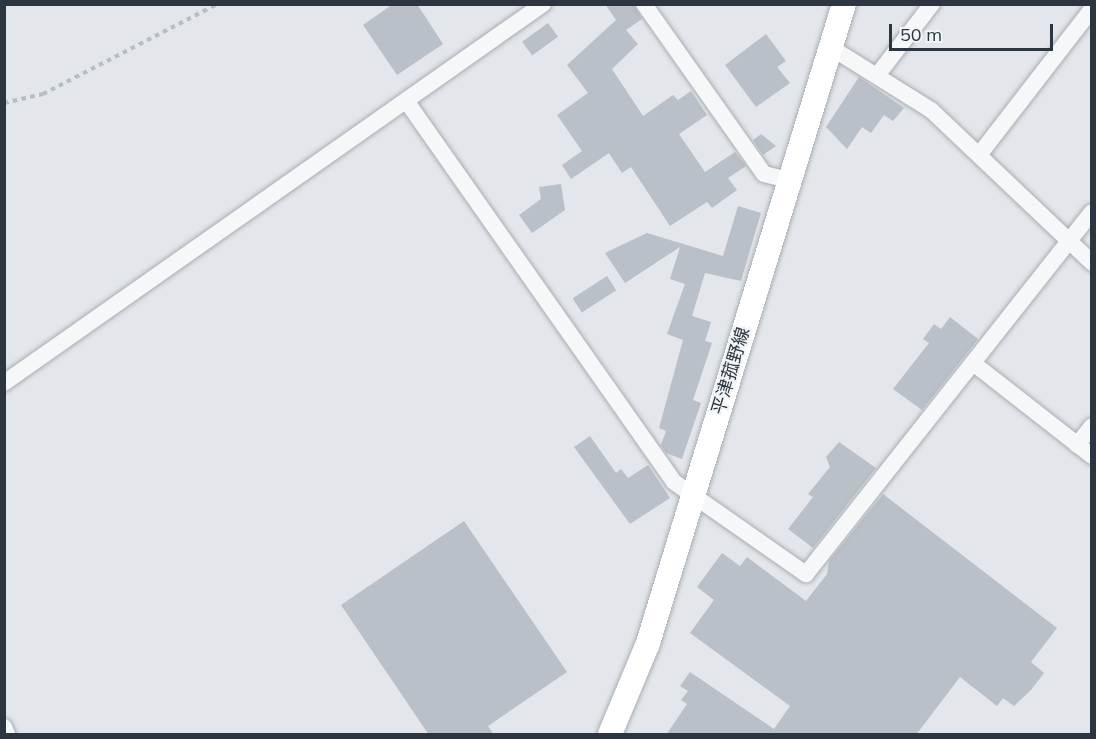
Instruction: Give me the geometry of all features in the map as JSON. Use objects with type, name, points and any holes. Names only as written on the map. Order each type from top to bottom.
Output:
[{"type":"main road","name":"平津菰野線","points":[[610,735],[648,643],[788,180],[844,4]]},
{"type":"street","points":[[4,382],[407,102],[543,4]]},
{"type":"street","points":[[644,4],[764,174],[788,180]]},
{"type":"street","points":[[879,73],[932,4]]},
{"type":"street","points":[[979,155],[1092,9]]},
{"type":"street","points":[[830,47],[879,73],[979,155],[1092,263]]},
{"type":"street","points":[[407,102],[674,482],[806,574],[1092,212]]},
{"type":"street","points":[[973,363],[1092,456]]},
{"type":"street","points":[[1077,445],[1092,426]]},
{"type":"street","points":[[4,727],[7,735]]},
{"type":"path","points":[[4,103],[43,94],[216,4]]},
{"type":"building","points":[[393,4],[417,4],[443,44],[397,75],[363,25]]},
{"type":"building","points":[[605,4],[634,4],[642,19],[626,30],[638,44],[612,69],[643,116],[673,95],[678,100],[691,91],[707,115],[679,134],[705,172],[735,152],[746,166],[728,178],[737,190],[712,208],[707,202],[670,226],[631,167],[622,173],[609,153],[571,179],[562,165],[582,151],[557,115],[588,93],[567,65],[616,20]]},
{"type":"building","points":[[548,23],[558,37],[532,56],[522,42]]},
{"type":"building","points":[[766,34],[786,61],[777,67],[790,83],[756,107],[725,65]]},
{"type":"building","points":[[859,77],[904,108],[893,121],[884,115],[871,133],[862,127],[847,149],[826,127]]},
{"type":"building","points":[[761,134],[776,146],[763,155],[753,140]]},
{"type":"building","points":[[561,184],[565,210],[532,233],[519,215],[541,199],[539,187]]},
{"type":"building","points":[[738,206],[761,213],[741,281],[705,273],[692,316],[711,322],[705,341],[712,343],[693,400],[701,403],[682,459],[666,453],[661,445],[666,431],[659,428],[683,340],[667,334],[685,284],[670,279],[680,247],[625,283],[605,253],[647,233],[723,256]]},
{"type":"building","points":[[607,276],[616,290],[582,313],[573,298]]},
{"type":"building","points":[[950,317],[978,339],[922,410],[893,389],[929,343],[923,339],[934,324],[941,329]]},
{"type":"building","points":[[590,436],[616,473],[621,469],[628,478],[648,465],[670,498],[630,524],[574,447]]},
{"type":"building","points":[[839,442],[876,468],[813,548],[788,529],[813,497],[808,494],[830,467],[826,457]]},
{"type":"building","points":[[883,494],[1057,628],[1031,662],[1044,673],[1031,690],[1014,706],[1003,698],[997,706],[960,677],[916,735],[666,735],[687,704],[681,700],[688,691],[680,686],[690,672],[774,729],[790,706],[690,633],[714,600],[697,587],[722,553],[740,566],[747,557],[806,601],[827,574],[829,561]]},
{"type":"building","points":[[464,521],[567,672],[488,726],[494,735],[429,735],[341,605]]}]
